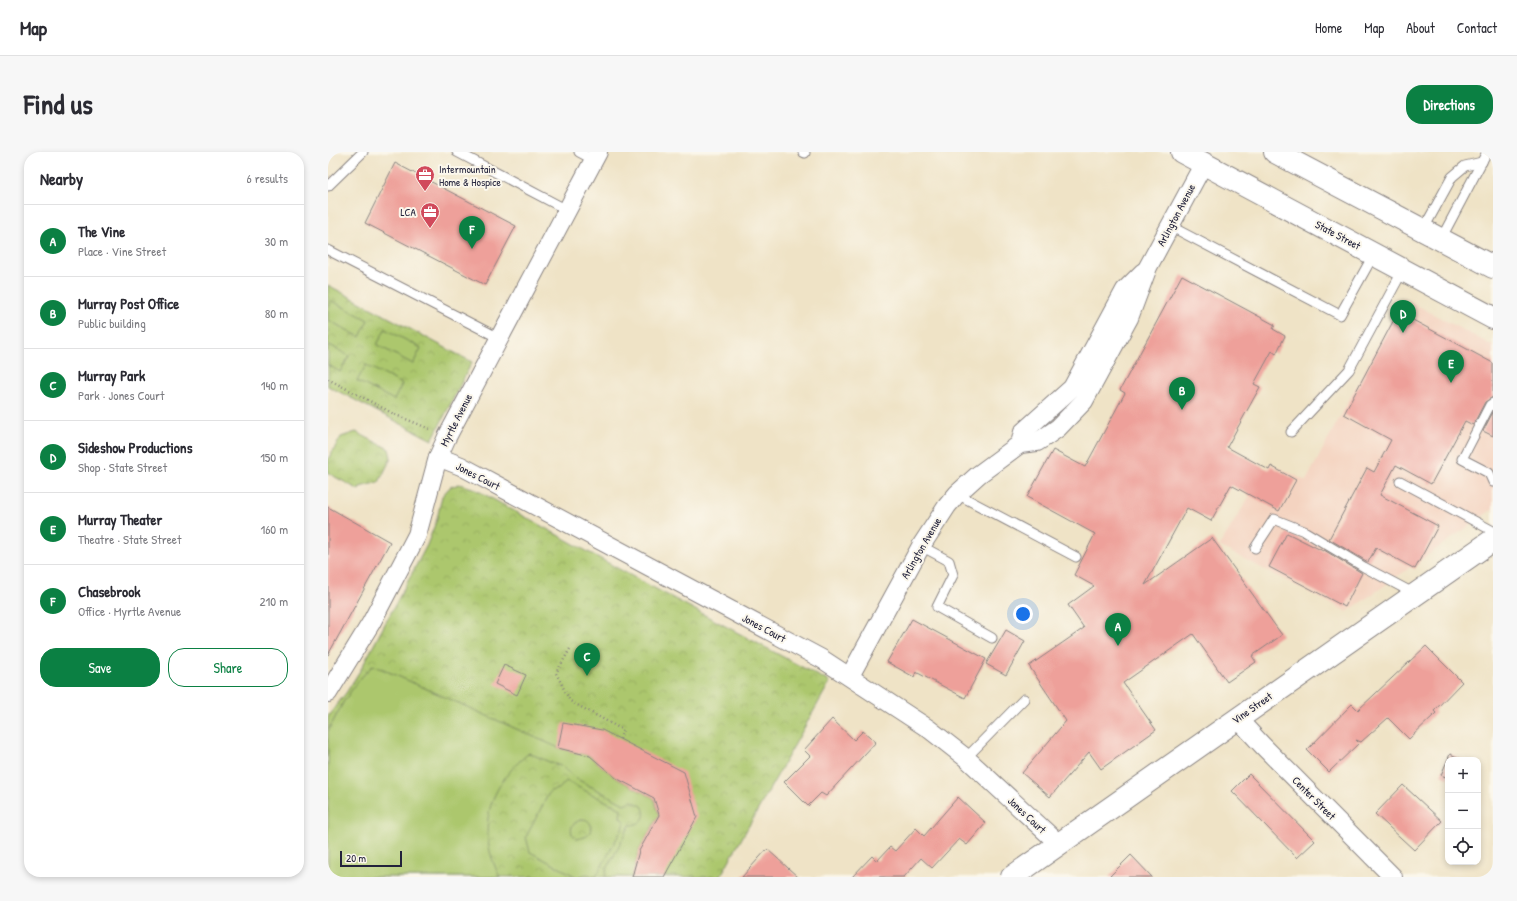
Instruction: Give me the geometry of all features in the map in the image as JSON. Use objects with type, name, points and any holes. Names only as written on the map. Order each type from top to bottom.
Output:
[{"type":"street","name":"State Street","points":[[1182,152],[1493,318]]},
{"type":"street","points":[[1281,153],[1493,267]]},
{"type":"street","name":"Myrtle Avenue","points":[[328,693],[371,623],[417,535],[438,457],[447,437],[567,210],[590,155]]},
{"type":"street","name":"Arlington Avenue","points":[[850,676],[921,546],[943,511],[957,494],[978,475],[1020,444],[1022,432],[1072,388],[1125,290],[1148,267],[1204,163]]},
{"type":"street","name":"Jones Court","points":[[438,457],[461,466],[822,659],[850,676],[929,729],[966,758],[1059,844]]},
{"type":"street","name":"Vine Street","points":[[1012,877],[1493,540]]},
{"type":"street","name":"Center Street","points":[[1238,718],[1263,746],[1393,877]]},
{"type":"lane","points":[[328,186],[363,152]]},
{"type":"lane","points":[[457,152],[567,210]]},
{"type":"lane","points":[[1432,235],[1482,162],[1487,152]]},
{"type":"lane","points":[[1432,235],[1452,177],[1465,166],[1482,162]]},
{"type":"lane","points":[[1170,226],[1340,314],[1374,254]]},
{"type":"lane","points":[[328,250],[499,338]]},
{"type":"lane","points":[[1291,432],[1349,370],[1403,270]]},
{"type":"lane","points":[[1493,403],[1490,405],[1462,459],[1491,469],[1493,482]]},
{"type":"lane","points":[[1400,482],[1493,531]]},
{"type":"lane","points":[[957,494],[1076,557]]},
{"type":"lane","points":[[1255,548],[1274,520],[1304,531],[1364,567],[1415,594]]},
{"type":"lane","points":[[921,546],[949,561],[953,575],[937,607],[992,638]]},
{"type":"lane","points":[[966,758],[1024,699]]},
{"type":"path","points":[[328,379],[396,415],[447,437]]},
{"type":"path","points":[[570,649],[556,673],[570,701],[623,730],[620,739]]},
{"type":"shaded area","points":[[1403,298],[1493,346],[1493,509],[1347,612],[1219,546],[1270,463],[1306,481]]},
{"type":"green space","points":[[328,285],[472,362],[432,440],[328,386]]},
{"type":"green space","points":[[332,301],[368,320],[360,337],[328,320],[328,309]]},
{"type":"green space","points":[[385,329],[421,348],[413,364],[377,345]]},
{"type":"green space","points":[[328,344],[349,356],[340,372],[328,365]]},
{"type":"green space","points":[[366,365],[402,384],[394,400],[357,381]]},
{"type":"green space","points":[[356,432],[389,449],[391,458],[379,482],[360,487],[359,490],[328,473],[328,459],[341,437]]},
{"type":"green space","points":[[459,484],[473,488],[628,574],[830,682],[720,877],[328,877],[328,716],[346,693],[361,669],[427,545],[437,519],[442,496],[450,487]]},
{"type":"green space","points":[[373,665],[559,748],[590,756],[616,778],[654,798],[659,815],[639,851],[632,877],[605,877],[607,869],[630,825],[641,822],[643,819],[644,810],[642,806],[632,801],[624,804],[575,778],[561,765],[554,764],[529,753],[515,766],[504,780],[495,794],[490,809],[487,825],[488,842],[492,859],[500,877],[328,877],[328,731],[344,701],[358,681]]},
{"type":"green space","points":[[566,781],[621,809],[620,817],[625,823],[596,877],[587,874],[577,877],[530,852],[526,837],[550,791],[559,789]],"holes":[[[584,819],[590,824],[590,832],[585,837],[577,839],[572,834],[571,828],[578,821]]]},
{"type":"building","points":[[395,163],[516,226],[485,285],[365,223]]},
{"type":"building","points":[[1182,275],[1275,325],[1273,329],[1285,336],[1276,354],[1272,351],[1254,384],[1260,387],[1227,447],[1269,470],[1271,466],[1296,480],[1279,511],[1231,485],[1211,521],[1187,508],[1145,585],[1212,538],[1282,635],[1252,656],[1256,662],[1227,682],[1193,634],[1123,683],[1156,730],[1101,769],[1089,752],[1050,797],[1022,773],[1066,721],[1029,666],[1084,628],[1068,605],[1094,586],[1074,575],[1095,534],[1027,497],[1053,450],[1085,467],[1125,393],[1120,390]]},
{"type":"building","points":[[1398,312],[1493,363],[1493,397],[1485,402],[1473,425],[1465,421],[1431,484],[1396,465],[1380,495],[1438,526],[1415,569],[1376,548],[1368,562],[1329,539],[1367,468],[1374,472],[1391,440],[1344,414]]},
{"type":"building","points":[[1493,412],[1493,436],[1483,431]]},
{"type":"building","points":[[328,507],[390,542],[328,655]]},
{"type":"building","points":[[1287,533],[1323,551],[1324,550],[1362,573],[1345,607],[1269,567]]},
{"type":"building","points":[[912,619],[986,659],[965,698],[916,672],[914,677],[887,662]]},
{"type":"building","points":[[1006,630],[1025,641],[1006,675],[986,664]]},
{"type":"building","points":[[1426,646],[1462,682],[1434,711],[1436,713],[1409,739],[1388,718],[1361,742],[1356,740],[1359,743],[1329,772],[1307,750],[1352,704],[1358,710]]},
{"type":"building","points":[[504,665],[526,675],[517,695],[495,684]]},
{"type":"building","points":[[832,719],[854,740],[863,731],[876,742],[826,796],[821,793],[808,806],[784,782],[810,756],[804,750]]},
{"type":"building","points":[[563,723],[602,730],[684,772],[697,817],[664,877],[632,877],[639,851],[659,815],[654,798],[616,778],[590,756],[558,748]]},
{"type":"building","points":[[1450,754],[1457,757],[1449,757]]},
{"type":"building","points":[[1445,766],[1445,777],[1441,775]]},
{"type":"building","points":[[1249,774],[1315,841],[1297,858],[1232,791]]},
{"type":"building","points":[[1403,785],[1442,821],[1414,850],[1375,814]]},
{"type":"building","points":[[958,797],[986,823],[967,845],[959,839],[932,868],[921,858],[904,877],[852,877],[872,856],[877,861],[890,847],[895,851],[916,828],[924,836]]},
{"type":"building","points":[[767,849],[798,877],[742,877]]},
{"type":"building","points":[[1131,855],[1152,877],[1109,877]]},
{"type":"place","name":"Intermountain Home & Hospice","points":[[425,192]]},
{"type":"place","name":"LCA","points":[[430,229]]},
{"type":"place","name":"Chasebrook","points":[[472,249]]},
{"type":"place","name":"Sideshow Productions","points":[[1403,333]]},
{"type":"place","name":"Murray Theater","points":[[1451,383]]},
{"type":"place","name":"Murray Post Office","points":[[1182,410]]},
{"type":"place","name":"The Vine","points":[[1118,646]]},
{"type":"place","name":"Murray Park","points":[[587,676]]}]
